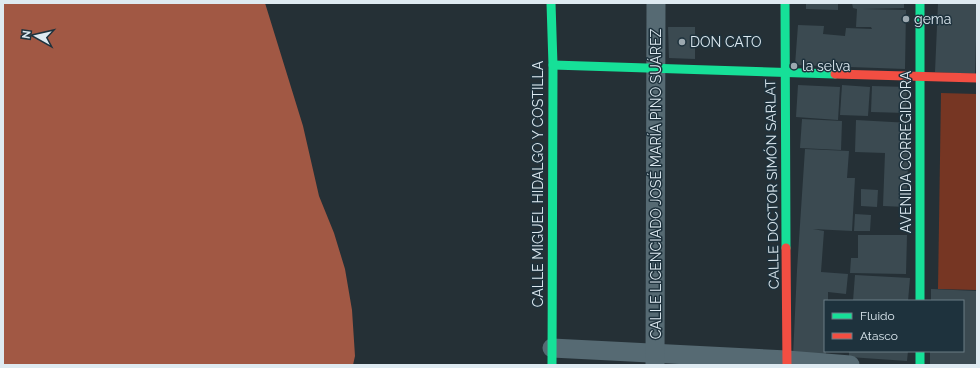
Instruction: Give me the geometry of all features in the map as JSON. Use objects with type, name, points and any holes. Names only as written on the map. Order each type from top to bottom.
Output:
[{"type":"street","name":"CALLE MIGUEL HIDALGO Y COSTILLA","points":[[551,3],[553,65],[552,356]]},
{"type":"street","name":"CALLE LICENCIADO JOSÉ MARÍA PINO SUÁREZ","points":[[655,359],[656,3]]},
{"type":"street","name":"CALLE DOCTOR SIMÓN SARLAT","points":[[785,3],[788,362]]},
{"type":"street","name":"AVENIDA CORREGIDORA","points":[[920,3],[920,300]]},
{"type":"street","points":[[553,65],[977,78]]},
{"type":"street","points":[[920,352],[920,365]]},
{"type":"street","points":[[552,356],[850,365]]},
{"type":"shaded area","points":[[3,3],[265,3],[303,126],[319,196],[334,233],[345,269],[352,310],[355,356],[353,365],[3,365]]},
{"type":"shaded area","points":[[941,93],[977,94],[977,290],[938,289]]},
{"type":"building","points":[[806,3],[838,3],[838,10],[806,9]]},
{"type":"building","points":[[852,3],[904,3],[904,8],[863,9],[906,10],[905,69],[795,65],[798,25],[824,26],[823,34],[845,36],[846,28],[872,29],[871,27],[856,27],[857,9],[853,8]]},
{"type":"building","points":[[938,3],[977,3],[975,74],[935,72]]},
{"type":"building","name":"DON CATO","points":[[668,27],[695,27],[695,59],[669,58]]},
{"type":"building","points":[[798,85],[840,87],[838,120],[796,117]]},
{"type":"building","points":[[842,85],[870,87],[868,116],[840,115]]},
{"type":"building","points":[[872,86],[907,87],[906,113],[871,112]]},
{"type":"building","points":[[802,119],[842,121],[841,150],[800,148]]},
{"type":"building","points":[[856,120],[910,123],[906,207],[883,206],[885,153],[855,152]]},
{"type":"building","points":[[805,149],[849,151],[847,178],[855,178],[852,231],[813,229],[824,231],[821,272],[848,274],[846,294],[828,292],[828,300],[824,300],[824,352],[826,352],[826,358],[793,356]]},
{"type":"building","points":[[861,189],[878,190],[877,207],[861,206]]},
{"type":"building","points":[[855,214],[871,215],[870,231],[854,231]]},
{"type":"building","points":[[858,235],[907,235],[906,274],[850,273],[851,258],[858,258]]},
{"type":"building","points":[[855,275],[910,278],[908,300],[853,300]]},
{"type":"building","points":[[931,289],[977,291],[977,365],[930,365],[930,352],[964,352],[964,300],[931,300]]},
{"type":"building","points":[[849,352],[908,352],[907,361],[849,357]]},
{"type":"traffic: fast","points":[[551,3],[553,65],[552,365]]},
{"type":"traffic: fast","points":[[785,3],[786,248]]},
{"type":"traffic: fast","points":[[920,3],[920,300]]},
{"type":"traffic: fast","points":[[553,65],[835,74]]},
{"type":"traffic: fast","points":[[920,352],[920,365]]},
{"type":"traffic: jam","points":[[835,74],[977,78]]},
{"type":"traffic: jam","points":[[786,248],[787,365]]},
{"type":"place","name":"gema","points":[[906,19]]},
{"type":"place","name":"DON CATO","points":[[682,42]]},
{"type":"place","name":"la selva","points":[[794,66]]}]
